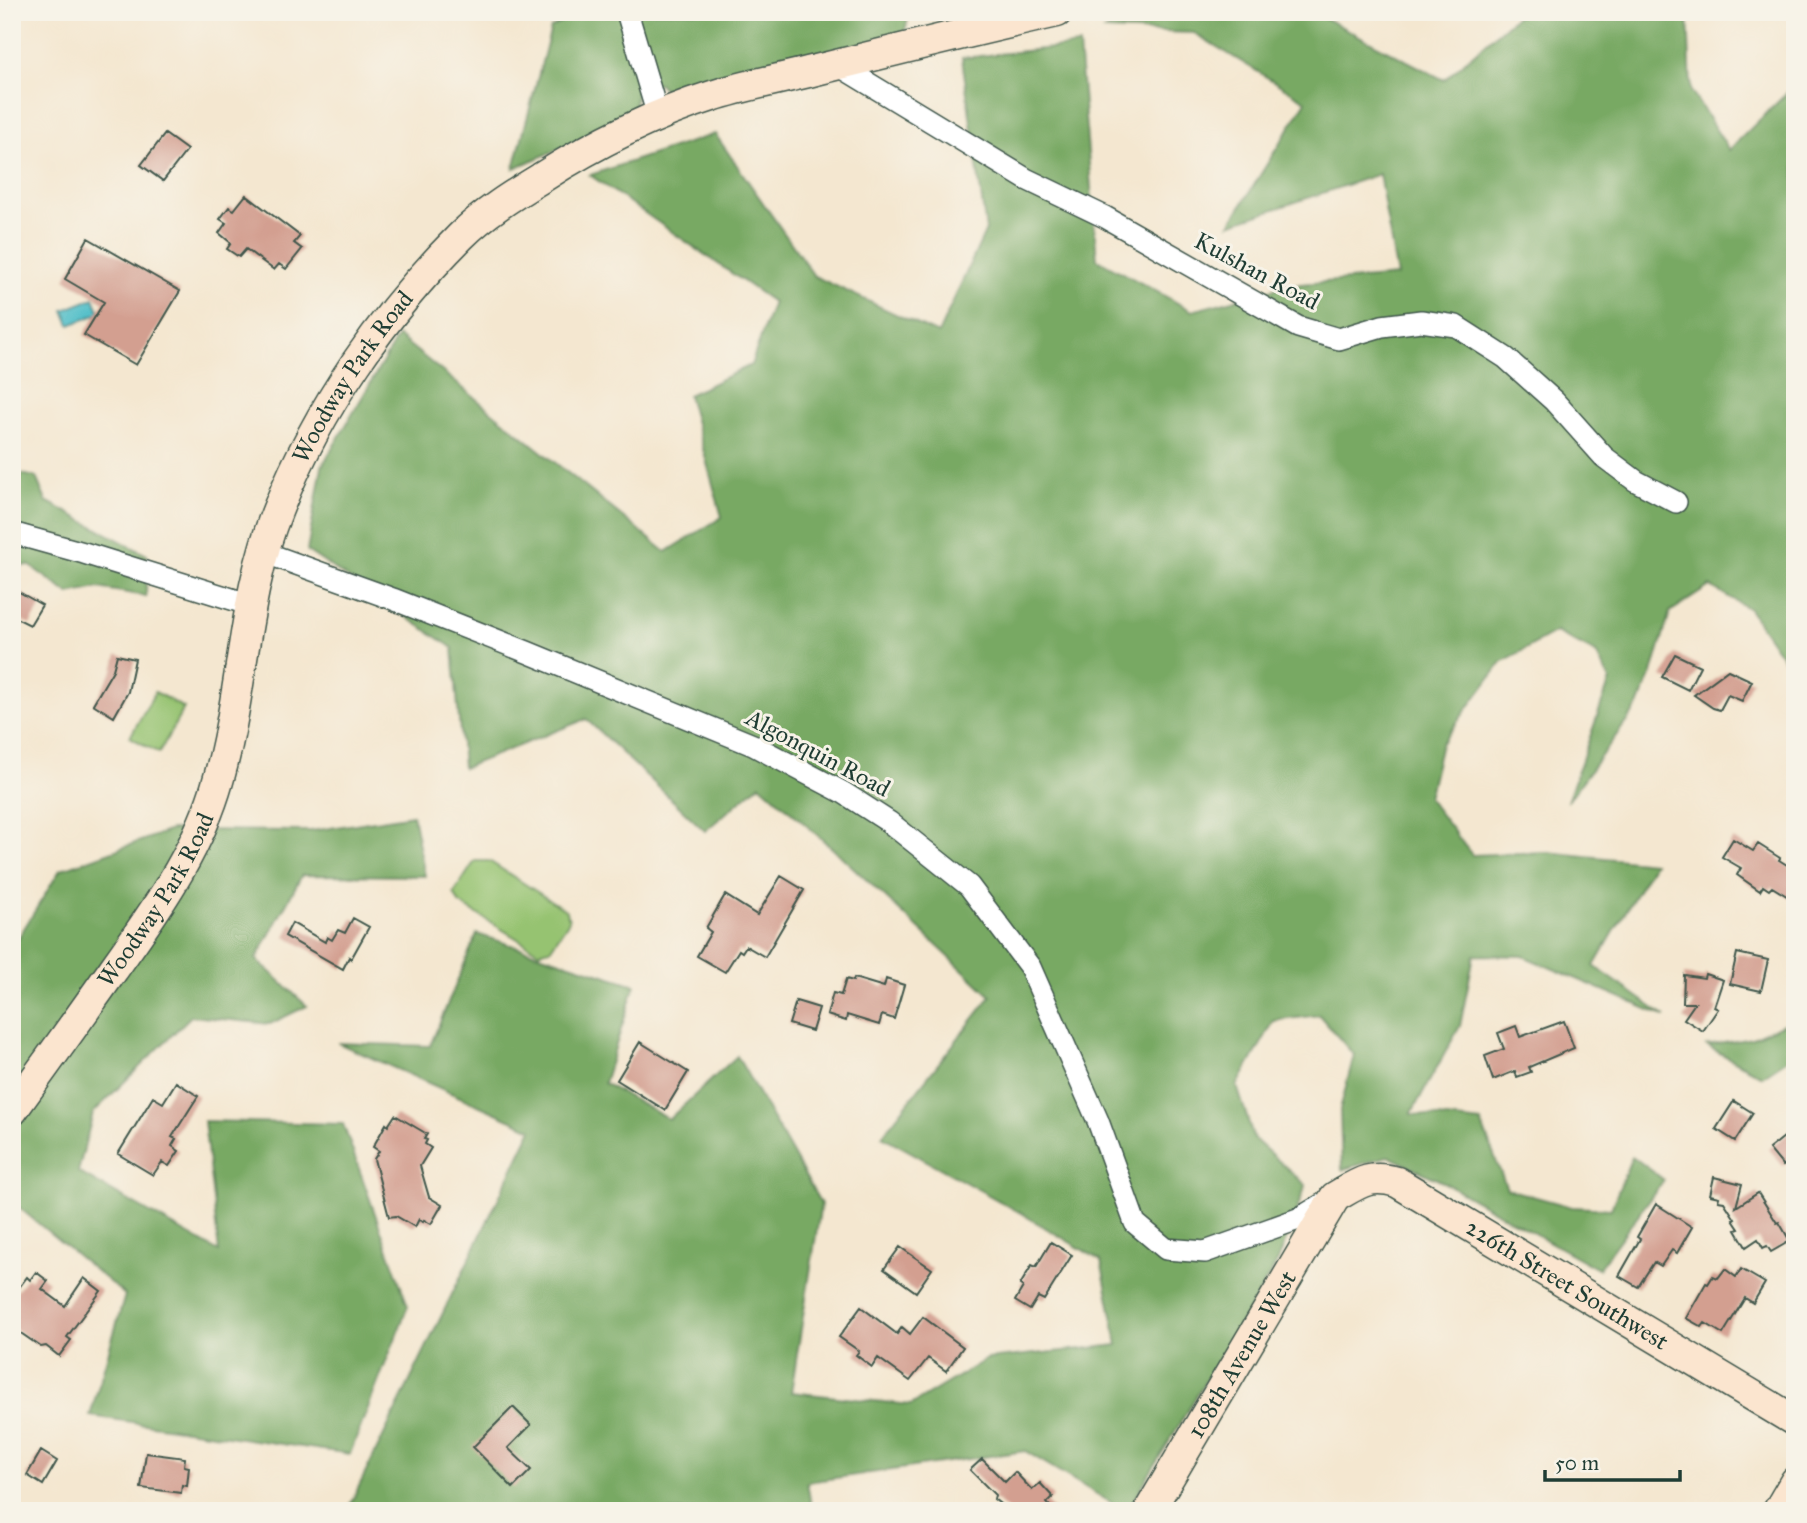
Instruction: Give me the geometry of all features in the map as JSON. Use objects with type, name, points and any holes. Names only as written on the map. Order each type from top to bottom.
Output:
[{"type":"street","points":[[627,12],[658,116]]},
{"type":"street","name":"Woodway Park Road","points":[[12,1111],[132,943],[186,858],[207,813],[230,728],[263,552],[277,511],[298,464],[355,363],[407,296],[462,234],[503,201],[583,152],[658,116],[713,96],[838,65],[967,22],[1057,12]]},
{"type":"street","name":"Kulshan Road","points":[[838,65],[1026,179],[1105,217],[1298,327],[1339,339],[1382,326],[1421,321],[1456,326],[1506,358],[1554,401],[1604,457],[1636,481],[1676,502]]},
{"type":"street","points":[[12,533],[251,605]]},
{"type":"street","name":"Algonquin Road","points":[[263,552],[405,604],[753,744],[844,793],[889,822],[969,886],[1030,967],[1098,1121],[1135,1223],[1166,1249],[1205,1252],[1298,1219],[1335,1197]]},
{"type":"street","name":"226th Street Southwest","points":[[1335,1197],[1364,1180],[1382,1178],[1397,1182],[1795,1421]]},
{"type":"street","name":"108th Avenue West","points":[[1149,1511],[1335,1197]]},
{"type":"street","points":[[1778,1511],[1795,1482]]},
{"type":"green space","points":[[581,12],[910,12],[903,38],[676,103],[659,83],[637,88],[633,118],[514,168],[551,28]]},
{"type":"green space","points":[[1136,12],[1313,12],[1444,80],[1521,12],[1688,12],[1691,91],[1729,150],[1795,85],[1795,709],[1789,667],[1749,609],[1710,586],[1670,612],[1652,673],[1638,706],[1567,802],[1610,680],[1596,653],[1556,632],[1502,662],[1441,744],[1428,798],[1472,855],[1547,852],[1654,863],[1594,966],[1666,1017],[1523,956],[1474,955],[1460,1026],[1411,1114],[1481,1122],[1507,1189],[1572,1207],[1611,1209],[1632,1156],[1664,1180],[1598,1269],[1443,1182],[1388,1156],[1342,1170],[1340,1110],[1354,1055],[1319,1015],[1274,1021],[1237,1086],[1254,1139],[1306,1185],[1278,1261],[1127,1511],[1025,1451],[807,1482],[812,1511],[347,1511],[532,1129],[338,1043],[430,1046],[477,934],[635,985],[604,1083],[669,1119],[737,1056],[821,1204],[791,1392],[911,1405],[987,1359],[1118,1345],[1101,1261],[882,1136],[991,996],[760,784],[705,831],[586,719],[463,768],[453,648],[307,551],[322,466],[398,336],[666,552],[722,517],[688,395],[751,365],[773,302],[590,175],[715,134],[814,276],[938,334],[986,230],[962,58],[1079,45],[1097,259],[1192,311],[1289,285],[1397,276],[1379,174],[1230,224],[1306,101],[1194,33],[1105,30]]},
{"type":"green space","points":[[12,472],[36,477],[46,501],[147,555],[146,596],[98,588],[69,594],[29,565],[12,567]]},
{"type":"green space","points":[[155,692],[184,708],[159,753],[130,737]]},
{"type":"green space","points":[[413,815],[425,876],[302,875],[256,959],[307,1006],[270,1024],[191,1016],[93,1113],[78,1172],[219,1252],[204,1121],[343,1124],[408,1306],[350,1454],[90,1416],[125,1295],[16,1205],[12,1209],[12,948],[60,870],[171,830],[311,831]]},
{"type":"green space","points":[[475,861],[489,861],[567,911],[569,921],[550,949],[539,952],[459,903],[454,893]]},
{"type":"green space","points":[[1795,1019],[1795,1054],[1762,1076],[1707,1046],[1752,1038]]},
{"type":"water","points":[[94,298],[100,313],[70,325],[64,310]]},
{"type":"building","points":[[165,134],[187,150],[163,181],[141,165]]},
{"type":"building","points":[[246,195],[300,236],[294,243],[302,249],[286,269],[279,264],[274,270],[246,249],[239,257],[227,249],[231,243],[219,233],[226,223],[220,219],[229,207],[234,210]]},
{"type":"building","points":[[88,238],[180,291],[136,365],[84,335],[104,302],[65,279]]},
{"type":"building","points":[[12,588],[42,605],[30,625],[12,616]]},
{"type":"building","points":[[1675,654],[1700,666],[1688,690],[1662,677]]},
{"type":"building","points":[[117,655],[135,659],[128,692],[114,717],[93,704],[113,670]]},
{"type":"building","points":[[1728,670],[1752,681],[1742,701],[1728,695],[1720,710],[1694,695]]},
{"type":"building","points":[[1733,839],[1753,851],[1758,844],[1795,870],[1795,901],[1772,887],[1769,890],[1763,886],[1760,891],[1737,875],[1741,868],[1722,857]]},
{"type":"building","points":[[781,876],[804,890],[765,957],[746,946],[742,952],[739,950],[725,972],[697,956],[711,932],[706,928],[725,895],[757,915]]},
{"type":"building","points":[[353,918],[369,927],[343,969],[285,936],[292,923],[325,942],[327,937],[332,940],[338,930],[345,933]]},
{"type":"building","points":[[1737,953],[1768,960],[1761,991],[1730,984]]},
{"type":"building","points":[[1705,974],[1723,980],[1714,1007],[1718,1009],[1703,1031],[1684,1019],[1695,1003],[1683,1003],[1684,975],[1704,978]]},
{"type":"building","points":[[854,978],[884,987],[886,979],[904,985],[894,1019],[882,1015],[879,1025],[847,1015],[846,1021],[827,1015],[833,993],[841,995],[846,979],[853,981]]},
{"type":"building","points":[[796,1001],[819,1008],[812,1031],[789,1024]]},
{"type":"building","points":[[1564,1021],[1574,1048],[1529,1067],[1531,1072],[1517,1077],[1515,1071],[1493,1080],[1485,1056],[1504,1049],[1498,1033],[1516,1026],[1520,1037]]},
{"type":"building","points":[[640,1042],[688,1072],[665,1110],[617,1080]]},
{"type":"building","points":[[176,1082],[198,1096],[172,1137],[176,1139],[172,1146],[179,1151],[169,1166],[162,1162],[153,1175],[118,1154],[153,1097],[163,1103]]},
{"type":"building","points":[[1734,1101],[1753,1113],[1735,1141],[1716,1129]]},
{"type":"building","points":[[395,1115],[427,1134],[425,1144],[431,1148],[420,1166],[429,1197],[442,1205],[431,1224],[419,1219],[415,1227],[396,1216],[389,1217],[374,1159],[379,1151],[373,1147],[386,1124],[388,1126]]},
{"type":"building","points":[[1795,1128],[1795,1156],[1783,1166],[1769,1149]]},
{"type":"building","points":[[1714,1177],[1742,1184],[1736,1207],[1758,1193],[1790,1241],[1771,1252],[1767,1246],[1763,1248],[1758,1239],[1746,1247],[1736,1230],[1739,1229],[1733,1220],[1735,1219],[1724,1202],[1718,1201],[1719,1197],[1710,1195]]},
{"type":"building","points":[[1656,1204],[1692,1227],[1677,1253],[1672,1250],[1661,1266],[1654,1262],[1638,1287],[1619,1276]]},
{"type":"building","points":[[1051,1242],[1072,1255],[1044,1300],[1038,1297],[1030,1310],[1015,1301],[1023,1287],[1020,1285],[1032,1265],[1036,1267]]},
{"type":"building","points":[[900,1247],[932,1269],[916,1292],[884,1269]]},
{"type":"building","points":[[1725,1269],[1736,1277],[1741,1269],[1765,1283],[1753,1303],[1745,1298],[1723,1334],[1705,1323],[1702,1327],[1686,1318],[1706,1283],[1708,1284],[1713,1276],[1718,1278]]},
{"type":"building","points":[[36,1272],[48,1281],[42,1289],[65,1306],[84,1278],[101,1291],[67,1337],[71,1340],[59,1356],[12,1327],[12,1297],[27,1277],[30,1280]]},
{"type":"building","points":[[861,1307],[897,1334],[902,1327],[910,1334],[923,1317],[963,1347],[946,1371],[928,1358],[910,1381],[878,1358],[872,1367],[856,1355],[859,1351],[839,1337]]},
{"type":"building","points":[[513,1407],[531,1425],[508,1448],[531,1470],[513,1488],[473,1447]]},
{"type":"building","points":[[41,1451],[57,1461],[43,1485],[27,1475]]},
{"type":"building","points":[[146,1453],[185,1458],[184,1466],[189,1467],[187,1486],[182,1485],[181,1493],[141,1488]]},
{"type":"building","points":[[982,1459],[1005,1482],[1015,1472],[1032,1490],[1040,1483],[1053,1497],[1047,1503],[1054,1511],[1009,1511],[994,1499],[995,1495],[970,1470]]}]
